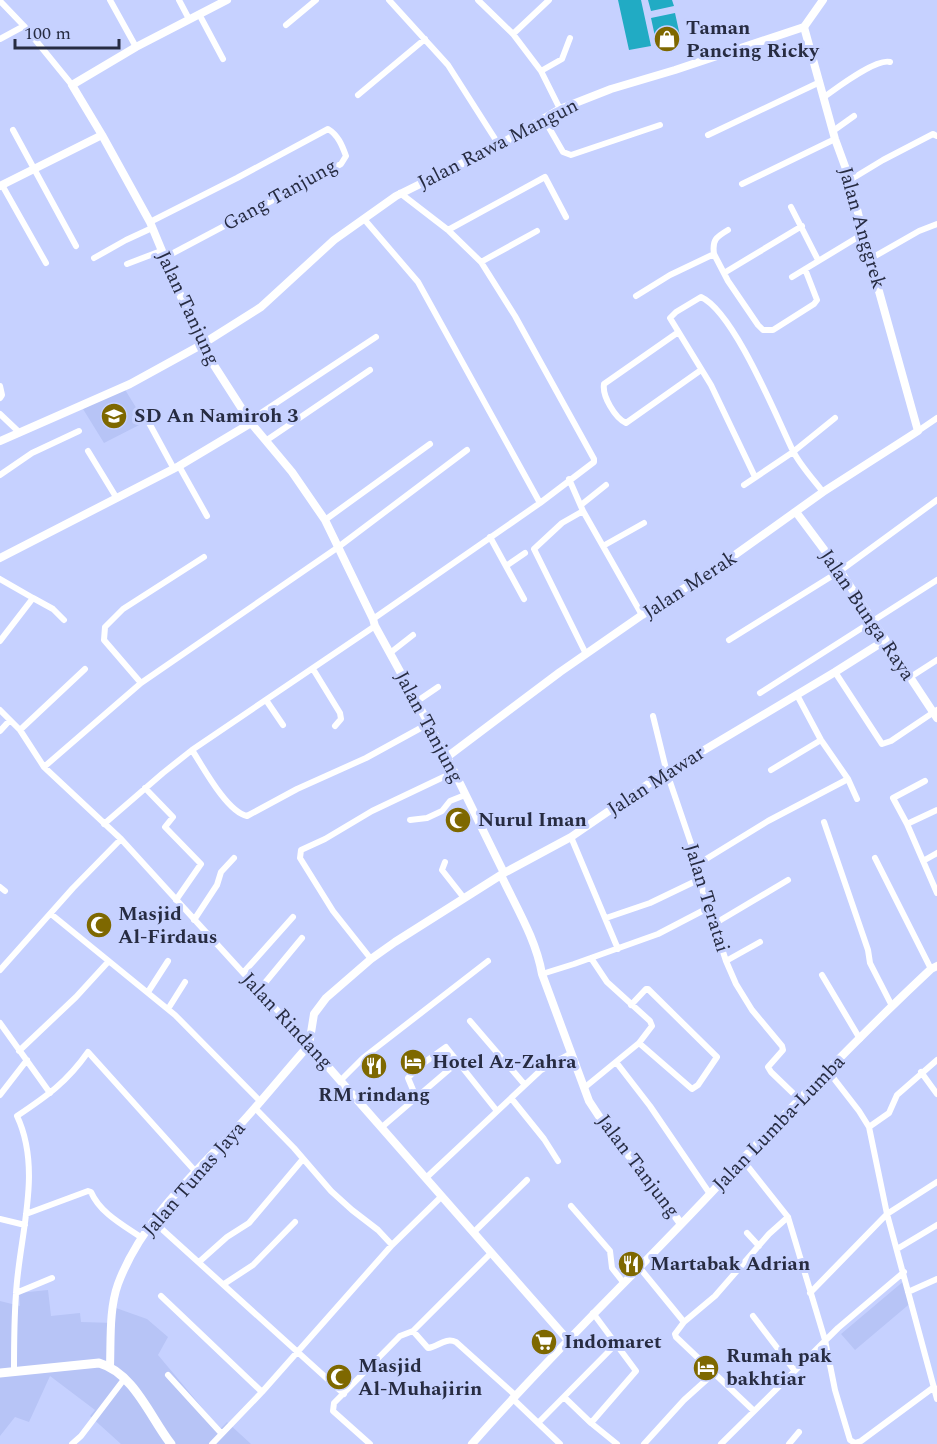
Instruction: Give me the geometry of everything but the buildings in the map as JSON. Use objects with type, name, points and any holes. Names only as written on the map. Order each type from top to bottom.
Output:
[{"type":"main road","points":[[804,27],[823,0]]},
{"type":"main road","name":"Jalan Rawa Mangun","points":[[0,441],[130,384],[201,345],[261,308],[334,240],[400,193],[500,145],[560,109],[611,89],[804,27]]},
{"type":"main road","points":[[0,1373],[99,1363],[110,1366],[126,1378],[171,1444]]},
{"type":"street","points":[[110,0],[136,47]]},
{"type":"street","points":[[179,0],[189,18]]},
{"type":"street","points":[[286,25],[316,0]]},
{"type":"street","points":[[389,0],[448,65],[500,145]]},
{"type":"street","points":[[479,0],[513,34],[542,71],[560,109]]},
{"type":"street","points":[[513,34],[549,0]]},
{"type":"street","name":"Jalan Tanjung","points":[[0,1],[24,26],[72,85],[151,225],[201,345],[250,422],[292,472],[325,520],[374,622],[447,757],[531,937],[570,1053],[590,1101],[608,1130],[653,1185],[681,1224]]},
{"type":"street","points":[[72,85],[136,47],[224,1]]},
{"type":"street","points":[[199,14],[223,59]]},
{"type":"street","points":[[0,39],[24,26]]},
{"type":"street","name":"Jalan Anggrek","points":[[804,27],[834,135],[850,180],[918,430]]},
{"type":"street","points":[[542,71],[562,59],[570,38]]},
{"type":"street","points":[[358,95],[426,39]]},
{"type":"street","points":[[824,97],[872,66],[885,60],[891,62]]},
{"type":"street","points":[[708,135],[820,82]]},
{"type":"street","points":[[742,184],[834,135],[854,116]]},
{"type":"street","points":[[544,119],[561,148],[568,155],[660,125]]},
{"type":"street","name":"Gang Tanjung","points":[[151,225],[328,129],[334,133],[342,145],[346,156],[341,164],[163,255]]},
{"type":"street","points":[[13,130],[76,246]]},
{"type":"street","points":[[850,180],[903,149],[933,134],[937,136]]},
{"type":"street","points":[[46,263],[1,186],[102,135]]},
{"type":"street","points":[[448,230],[546,177],[566,217]]},
{"type":"street","points":[[104,824],[192,750],[313,669],[374,622],[591,465],[594,459],[515,316],[481,262],[448,230],[400,193]]},
{"type":"street","points":[[791,207],[819,260]]},
{"type":"street","points":[[364,219],[418,282],[540,503]]},
{"type":"street","points":[[870,259],[919,231],[937,224]]},
{"type":"street","points":[[94,258],[151,225]]},
{"type":"street","points":[[724,273],[802,226]]},
{"type":"street","points":[[728,230],[715,238],[714,254],[747,309],[763,330],[772,330],[782,325],[817,300],[805,269]]},
{"type":"street","points":[[481,262],[537,231]]},
{"type":"street","points":[[792,277],[863,234]]},
{"type":"street","points":[[636,296],[670,275],[714,254]]},
{"type":"street","points":[[127,264],[163,255]]},
{"type":"street","points":[[755,477],[729,421],[670,318],[701,297],[708,300],[726,321],[746,355],[793,452],[823,492]]},
{"type":"street","points":[[677,333],[604,384],[603,391],[620,420],[626,423],[701,370]]},
{"type":"street","points":[[0,558],[177,467],[250,422],[376,338]]},
{"type":"street","points":[[267,440],[370,370]]},
{"type":"street","points":[[0,386],[2,395],[0,398]]},
{"type":"street","points":[[0,414],[20,433]]},
{"type":"street","points":[[744,485],[793,452],[835,418]]},
{"type":"street","name":"Jalan Merak","points":[[447,757],[642,615],[718,567],[823,492],[937,418]]},
{"type":"street","points":[[148,421],[207,516]]},
{"type":"street","points":[[0,475],[32,453],[79,431]]},
{"type":"street","points":[[325,520],[430,444]]},
{"type":"street","points":[[44,767],[141,683],[337,548],[467,450]]},
{"type":"street","points":[[88,451],[116,497]]},
{"type":"street","points":[[569,479],[582,508],[642,615]]},
{"type":"street","points":[[586,654],[534,549],[606,485]]},
{"type":"street","points":[[729,640],[840,571],[937,500]]},
{"type":"street","name":"Jalan Bunga Raya","points":[[796,512],[840,571],[909,678],[936,713]]},
{"type":"street","points":[[603,546],[644,523]]},
{"type":"street","points":[[490,537],[524,599]]},
{"type":"street","points":[[506,566],[525,554]]},
{"type":"street","points":[[141,683],[105,640],[105,627],[123,609],[204,557]]},
{"type":"street","points":[[0,579],[45,603],[64,620]]},
{"type":"street","points":[[759,693],[937,580]]},
{"type":"street","points":[[0,641],[33,598]]},
{"type":"street","points":[[390,653],[413,635]]},
{"type":"street","name":"Jalan Mawar","points":[[309,1045],[314,1014],[326,998],[371,959],[502,874],[572,837],[654,780],[884,641]]},
{"type":"street","points":[[909,678],[937,660]]},
{"type":"street","points":[[20,730],[85,669]]},
{"type":"street","points":[[313,669],[340,713],[341,719],[335,726]]},
{"type":"street","points":[[835,672],[882,744],[891,741],[936,713]]},
{"type":"street","points":[[416,702],[438,687]]},
{"type":"street","points":[[797,695],[821,740],[848,779],[857,799]]},
{"type":"street","points":[[266,700],[283,725]]},
{"type":"street","name":"Jalan Rindang","points":[[0,710],[20,730],[44,767],[121,839],[341,1080],[567,1339]]},
{"type":"street","name":"Jalan Teratai","points":[[653,716],[667,773],[698,864],[706,909],[714,924],[736,984],[752,1010],[782,1046],[783,1050],[768,1066],[771,1072],[799,1099]]},
{"type":"street","points":[[0,731],[10,720]]},
{"type":"street","points":[[192,750],[225,797],[240,815],[247,816],[297,789],[366,758],[428,724]]},
{"type":"street","points":[[771,770],[821,740]]},
{"type":"street","points":[[371,959],[333,911],[300,858],[301,850],[325,839],[372,811],[454,772]]},
{"type":"street","points":[[698,864],[768,821],[848,779]]},
{"type":"street","points":[[925,781],[892,798],[907,824],[937,893]]},
{"type":"street","points":[[146,788],[172,817],[165,827],[201,864],[176,900]]},
{"type":"street","points":[[410,820],[427,818],[442,811],[450,801],[465,795]]},
{"type":"street","points":[[907,824],[937,810]]},
{"type":"street","points":[[824,822],[868,950],[870,963],[892,1006]]},
{"type":"street","points":[[572,837],[618,948]]},
{"type":"street","points":[[0,970],[73,888],[121,839]]},
{"type":"street","points":[[923,861],[937,854]]},
{"type":"street","points":[[194,920],[218,885],[221,872],[234,858]]},
{"type":"street","points":[[874,858],[934,968]]},
{"type":"street","points":[[445,862],[442,870],[464,898]]},
{"type":"street","points":[[606,918],[650,903],[700,879]]},
{"type":"street","points":[[714,924],[788,880]]},
{"type":"street","points":[[542,974],[658,934],[706,909]]},
{"type":"street","points":[[51,914],[168,1009],[258,1105],[331,1191],[378,1230],[392,1245]]},
{"type":"street","points":[[243,973],[293,917]]},
{"type":"street","points":[[259,990],[302,938]]},
{"type":"street","points":[[726,961],[760,942]]},
{"type":"street","points":[[584,1088],[639,1043],[652,1026],[650,1021],[607,982],[591,958]]},
{"type":"street","points":[[148,992],[168,961]]},
{"type":"street","points":[[341,1080],[363,1059],[488,961]]},
{"type":"street","points":[[19,1051],[76,997],[108,962]]},
{"type":"street","name":"Jalan Lumba-Lumba","points":[[472,1444],[567,1339],[710,1194],[799,1099],[892,1006],[934,968]]},
{"type":"street","points":[[822,975],[860,1039]]},
{"type":"street","points":[[168,1009],[185,982]]},
{"type":"street","points":[[631,1005],[648,989],[717,1057],[698,1085],[692,1089],[639,1043]]},
{"type":"street","points":[[470,1021],[525,1085]]},
{"type":"street","points":[[0,1023],[50,1094]]},
{"type":"street","name":"Jalan Tunas Jaya","points":[[110,1366],[112,1311],[117,1285],[134,1248],[195,1172],[258,1105],[309,1045]]},
{"type":"street","points":[[416,1097],[408,1078],[418,1067],[446,1047],[497,1111]]},
{"type":"street","points":[[14,1372],[16,1293],[26,1214],[28,1148],[17,1116],[50,1094],[73,1073],[88,1052],[195,1172]]},
{"type":"street","points":[[427,1177],[541,1070],[570,1053]]},
{"type":"street","points":[[0,1095],[27,1060]]},
{"type":"street","points":[[869,1127],[889,1113],[897,1095],[937,1060]]},
{"type":"street","points":[[382,1127],[459,1061]]},
{"type":"street","points":[[616,1062],[710,1194]]},
{"type":"street","points":[[828,1071],[869,1127],[887,1214],[937,1399]]},
{"type":"street","points":[[921,1072],[937,1094]]},
{"type":"street","points":[[511,1098],[544,1139],[558,1161]]},
{"type":"street","points":[[199,1262],[227,1237],[249,1223],[303,1159]]},
{"type":"street","points":[[742,1159],[788,1217],[825,1341],[835,1390],[850,1440],[858,1443],[934,1387]]},
{"type":"street","points":[[474,1232],[527,1180]]},
{"type":"street","points":[[810,1293],[887,1214],[937,1182]]},
{"type":"street","points":[[26,1214],[91,1192],[94,1200],[108,1214],[142,1238]]},
{"type":"street","points":[[212,1444],[262,1392],[392,1245],[442,1196]]},
{"type":"street","points":[[572,1206],[610,1251],[612,1268],[623,1282]]},
{"type":"street","points":[[754,1411],[675,1334],[684,1322],[715,1296],[788,1217]]},
{"type":"street","points":[[0,1220],[25,1225]]},
{"type":"street","points":[[154,1222],[344,1394]]},
{"type":"street","points":[[224,1284],[253,1265],[295,1222]]},
{"type":"street","points":[[897,1249],[937,1226]]},
{"type":"street","points":[[747,1233],[759,1246]]},
{"type":"street","points":[[370,1444],[333,1411],[334,1403],[400,1336],[413,1331],[491,1253]]},
{"type":"street","points":[[639,1267],[684,1322]]},
{"type":"street","points":[[721,1444],[794,1370],[904,1272]]},
{"type":"street","points":[[16,1293],[52,1278]]},
{"type":"street","points":[[908,1292],[937,1279]]},
{"type":"street","points":[[161,1296],[262,1392]]},
{"type":"street","points":[[591,1423],[636,1371],[593,1313]]},
{"type":"street","points":[[753,1316],[794,1370]]},
{"type":"street","points":[[413,1331],[428,1348],[446,1341],[456,1342],[560,1444]]},
{"type":"street","points":[[538,1424],[616,1344]]},
{"type":"street","points":[[644,1444],[684,1400],[714,1373]]},
{"type":"street","points":[[168,1375],[221,1433]]},
{"type":"street","points":[[72,1444],[81,1436],[126,1378]]},
{"type":"street","points":[[564,1397],[616,1444]]},
{"type":"street","points":[[789,1444],[799,1432]]},
{"type":"shaded area","points":[[618,0],[641,0],[651,46],[629,50]]},
{"type":"shaded area","points":[[648,0],[672,0],[674,6],[651,11]]},
{"type":"shaded area","points":[[675,13],[680,36],[656,41],[651,18]]},
{"type":"shaded area","name":"SD An Namiroh 3","points":[[124,388],[145,422],[104,443],[83,409]]},
{"type":"shaded area","points":[[905,1280],[913,1301],[855,1350],[841,1334]]},
{"type":"shaded area","points":[[48,1290],[51,1316],[80,1313],[81,1322],[115,1323],[116,1308],[147,1319],[168,1337],[158,1355],[220,1429],[227,1422],[251,1444],[121,1444],[90,1416],[95,1410],[50,1376],[29,1422],[15,1417],[0,1436],[0,1301],[20,1306],[19,1293]]},
{"type":"place","name":"Taman Pancing Ricky","points":[[667,39]]},
{"type":"place","name":"SD An Namiroh 3","points":[[114,416]]},
{"type":"place","name":"Nurul Iman","points":[[458,820]]},
{"type":"place","name":"Masjid Al-Firdaus","points":[[99,925]]},
{"type":"place","name":"Hotel Az-Zahra","points":[[413,1062]]},
{"type":"place","name":"RM rindang","points":[[374,1066]]},
{"type":"place","name":"Martabak Adrian","points":[[631,1264]]},
{"type":"place","name":"Indomaret","points":[[544,1342]]},
{"type":"place","name":"Rumah pak bakhtiar","points":[[706,1368]]},
{"type":"place","name":"Masjid Al-Muhajirin","points":[[339,1377]]}]
